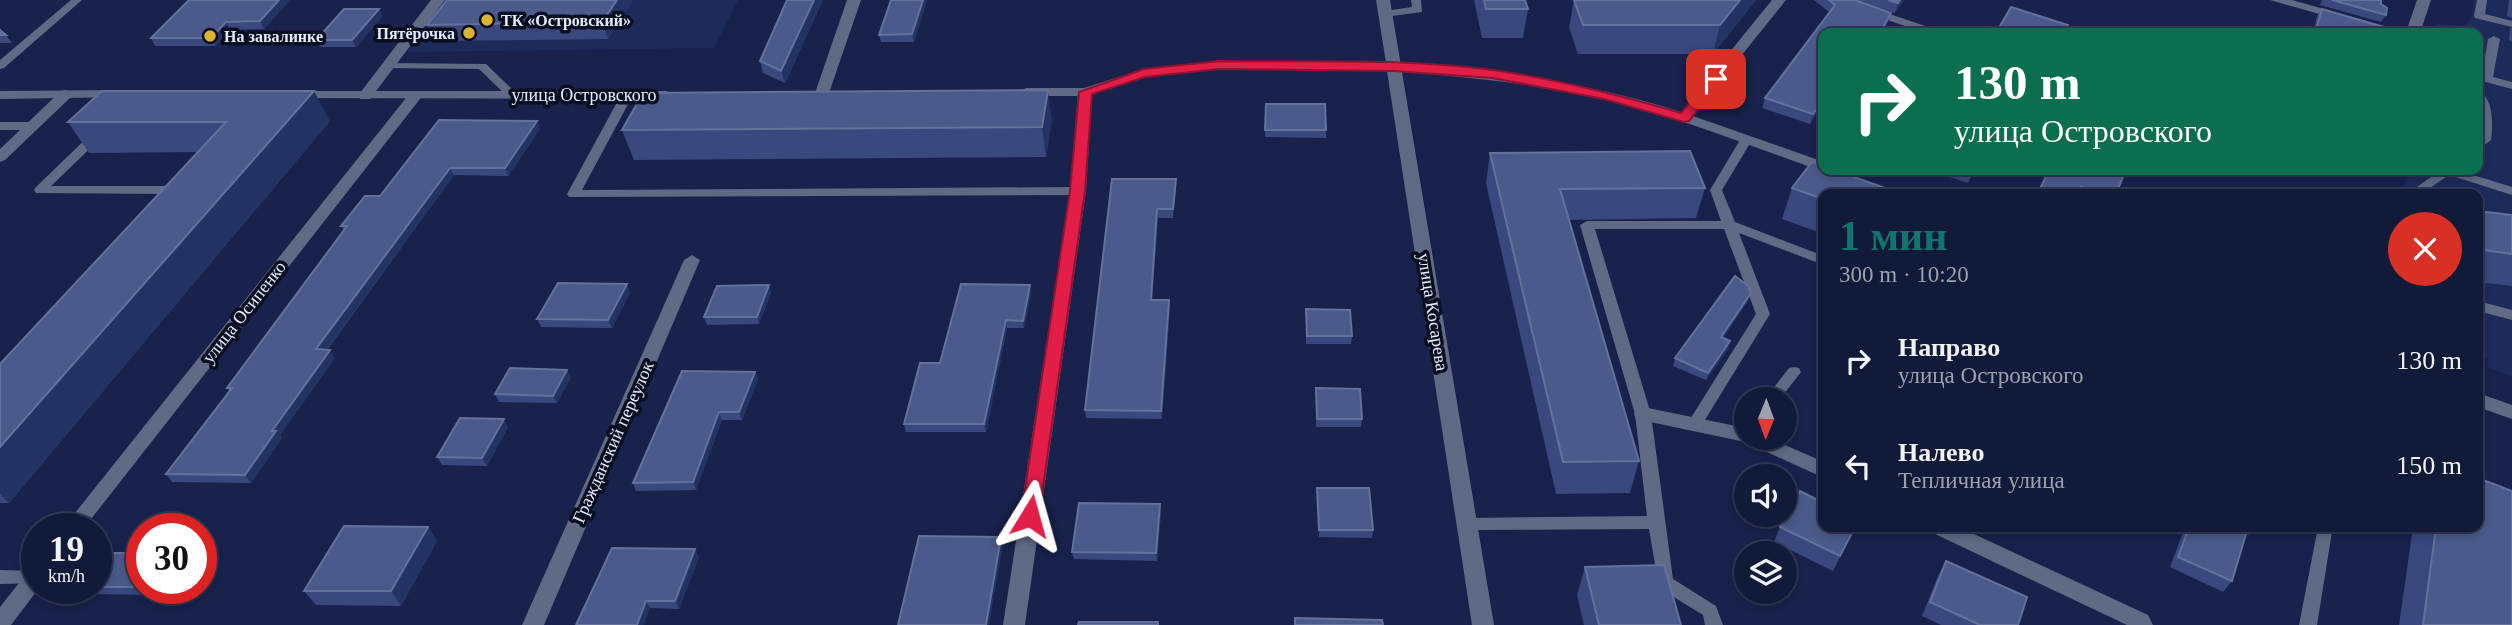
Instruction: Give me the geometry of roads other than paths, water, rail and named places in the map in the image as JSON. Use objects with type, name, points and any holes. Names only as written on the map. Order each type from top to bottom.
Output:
[{"type":"street","points":[[365,96],[438,0]]},
{"type":"street","points":[[822,93],[854,0]]},
{"type":"street","points":[[1684,118],[1779,0]]},
{"type":"street","points":[[1834,0],[1923,28]]},
{"type":"street","points":[[2277,0],[2381,28]]},
{"type":"street","points":[[2415,28],[2424,0]]},
{"type":"street","name":"улица Косарева","points":[[1384,7],[1483,625]]},
{"type":"street","points":[[1016,92],[1085,92],[1144,73],[1219,65],[1394,67],[1492,74],[1606,95],[1684,118],[1818,165]]},
{"type":"street","points":[[1014,625],[1077,191],[1085,92]]},
{"type":"street","points":[[0,94],[139,94]]},
{"type":"street","points":[[0,157],[66,94]]},
{"type":"street","name":"улица Островского","points":[[285,95],[683,94]]},
{"type":"street","name":"улица Осипенко","points":[[85,513],[415,96]]},
{"type":"street","name":"Гражданский переулок","points":[[533,625],[692,260]]},
{"type":"street","points":[[2483,402],[2512,412]]},
{"type":"street","points":[[1643,414],[1734,432]]},
{"type":"street","points":[[1780,450],[1818,468]]},
{"type":"street","points":[[1951,532],[2140,621],[2142,625]]},
{"type":"street","points":[[0,623],[21,596]]},
{"type":"lane","points":[[0,66],[76,0]]},
{"type":"lane","points":[[1384,7],[1418,10],[1416,0]]},
{"type":"lane","points":[[2482,0],[2479,16],[2512,24]]},
{"type":"lane","points":[[2483,75],[2494,39]]},
{"type":"lane","points":[[387,66],[482,66],[513,96]]},
{"type":"lane","points":[[2483,78],[2512,86]]},
{"type":"lane","points":[[627,95],[573,194],[1077,191]]},
{"type":"lane","points":[[2483,107],[2488,121],[2483,142]]},
{"type":"lane","points":[[109,123],[40,190],[177,190],[168,200]]},
{"type":"lane","points":[[0,126],[33,126]]},
{"type":"lane","points":[[1695,424],[1763,314],[1716,190],[1746,140]]},
{"type":"lane","points":[[2420,189],[2441,175]]},
{"type":"lane","points":[[2463,175],[2512,191]]},
{"type":"lane","points":[[1714,625],[1710,611],[1665,583],[1643,414],[1587,225],[1731,225],[1818,259]]},
{"type":"lane","points":[[2483,307],[2512,314]]},
{"type":"lane","points":[[1782,387],[1794,372]]},
{"type":"lane","points":[[1467,524],[1656,522]]},
{"type":"lane","points":[[2308,625],[2324,532]]},
{"type":"lane","points":[[0,578],[21,577]]},
{"type":"place","name":"ТК «Островский»","points":[[487,20]]},
{"type":"place","name":"Пятёрочка","points":[[469,33]]},
{"type":"place","name":"На завалинке","points":[[210,36]]}]
